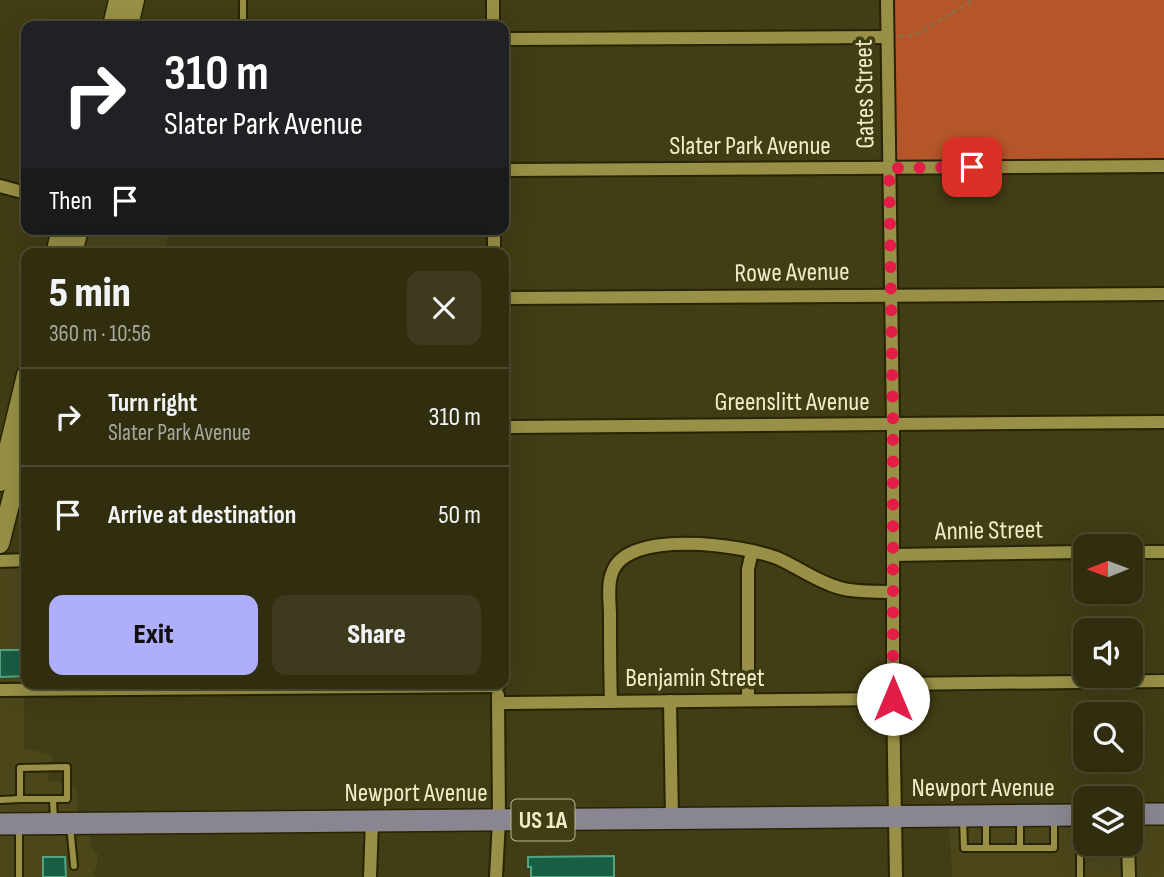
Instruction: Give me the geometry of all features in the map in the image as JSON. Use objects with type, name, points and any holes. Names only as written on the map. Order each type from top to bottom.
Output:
[{"type":"main road","points":[[113,21],[118,0]]},
{"type":"main road","points":[[130,21],[135,0]]},
{"type":"main road","points":[[0,482],[21,396]]},
{"type":"main road","points":[[0,544],[21,462]]},
{"type":"main road","points":[[1143,814],[1164,814]]},
{"type":"main road","name":"Newport Avenue","points":[[10,824],[1073,815]]},
{"type":"street","points":[[493,0],[493,21]]},
{"type":"street","name":"Gates Street","points":[[887,0],[896,877]]},
{"type":"street","points":[[509,39],[887,37]]},
{"type":"street","name":"Slater Park Avenue","points":[[509,170],[1164,166]]},
{"type":"street","points":[[0,186],[21,192]]},
{"type":"street","name":"Rowe Avenue","points":[[509,298],[1164,293]]},
{"type":"street","name":"Greenslitt Avenue","points":[[509,427],[1164,422]]},
{"type":"street","points":[[611,702],[612,573],[619,561],[635,551],[653,546],[711,545],[776,558],[842,589],[893,592]]},
{"type":"street","points":[[748,700],[748,569],[752,552]]},
{"type":"street","name":"Annie Street","points":[[893,555],[1073,552]]},
{"type":"street","points":[[1143,552],[1164,552]]},
{"type":"street","points":[[0,561],[21,560]]},
{"type":"street","points":[[893,684],[1164,681]]},
{"type":"street","points":[[0,690],[100,689]]},
{"type":"street","points":[[496,877],[499,820],[498,689]]},
{"type":"street","name":"Benjamin Street","points":[[498,703],[893,699]]},
{"type":"street","points":[[670,701],[672,819]]},
{"type":"street","points":[[370,877],[372,821]]},
{"type":"street","points":[[1128,856],[1129,877]]},
{"type":"lane","points":[[243,0],[243,21]]},
{"type":"lane","points":[[51,767],[51,777]]},
{"type":"lane","points":[[0,800],[20,799],[35,796],[67,799],[67,767],[20,768],[20,799]]},
{"type":"lane","points":[[35,768],[35,778]]},
{"type":"lane","points":[[52,797],[74,866]]},
{"type":"lane","points":[[10,800],[10,824],[19,877]]},
{"type":"lane","points":[[963,816],[964,848],[1054,848],[1054,815]]},
{"type":"lane","points":[[986,816],[986,848]]},
{"type":"lane","points":[[1019,816],[1020,848]]},
{"type":"lane","points":[[1080,877],[1081,856]]},
{"type":"path","points":[[887,37],[915,35],[973,0]]},
{"type":"shaded area","points":[[890,0],[1164,0],[1164,165],[892,165]]},
{"type":"shaded area","points":[[81,235],[172,235],[167,238],[168,248],[77,248]]},
{"type":"shaded area","points":[[21,557],[24,748],[52,755],[48,780],[69,784],[77,789],[78,823],[89,824],[91,846],[98,855],[97,867],[93,873],[96,877],[0,877],[0,558]]},
{"type":"shaded area","points":[[1164,814],[1164,877],[952,877],[949,817],[1073,815],[1073,856],[1143,856],[1143,815]]},
{"type":"building","points":[[0,650],[21,650],[21,676],[0,677]]},
{"type":"building","points":[[614,856],[614,877],[531,877],[531,867],[528,867],[528,857]]},
{"type":"building","points":[[43,857],[65,857],[66,877],[43,877]]},
{"type":"route","points":[[893,699],[889,168],[972,167]]}]
